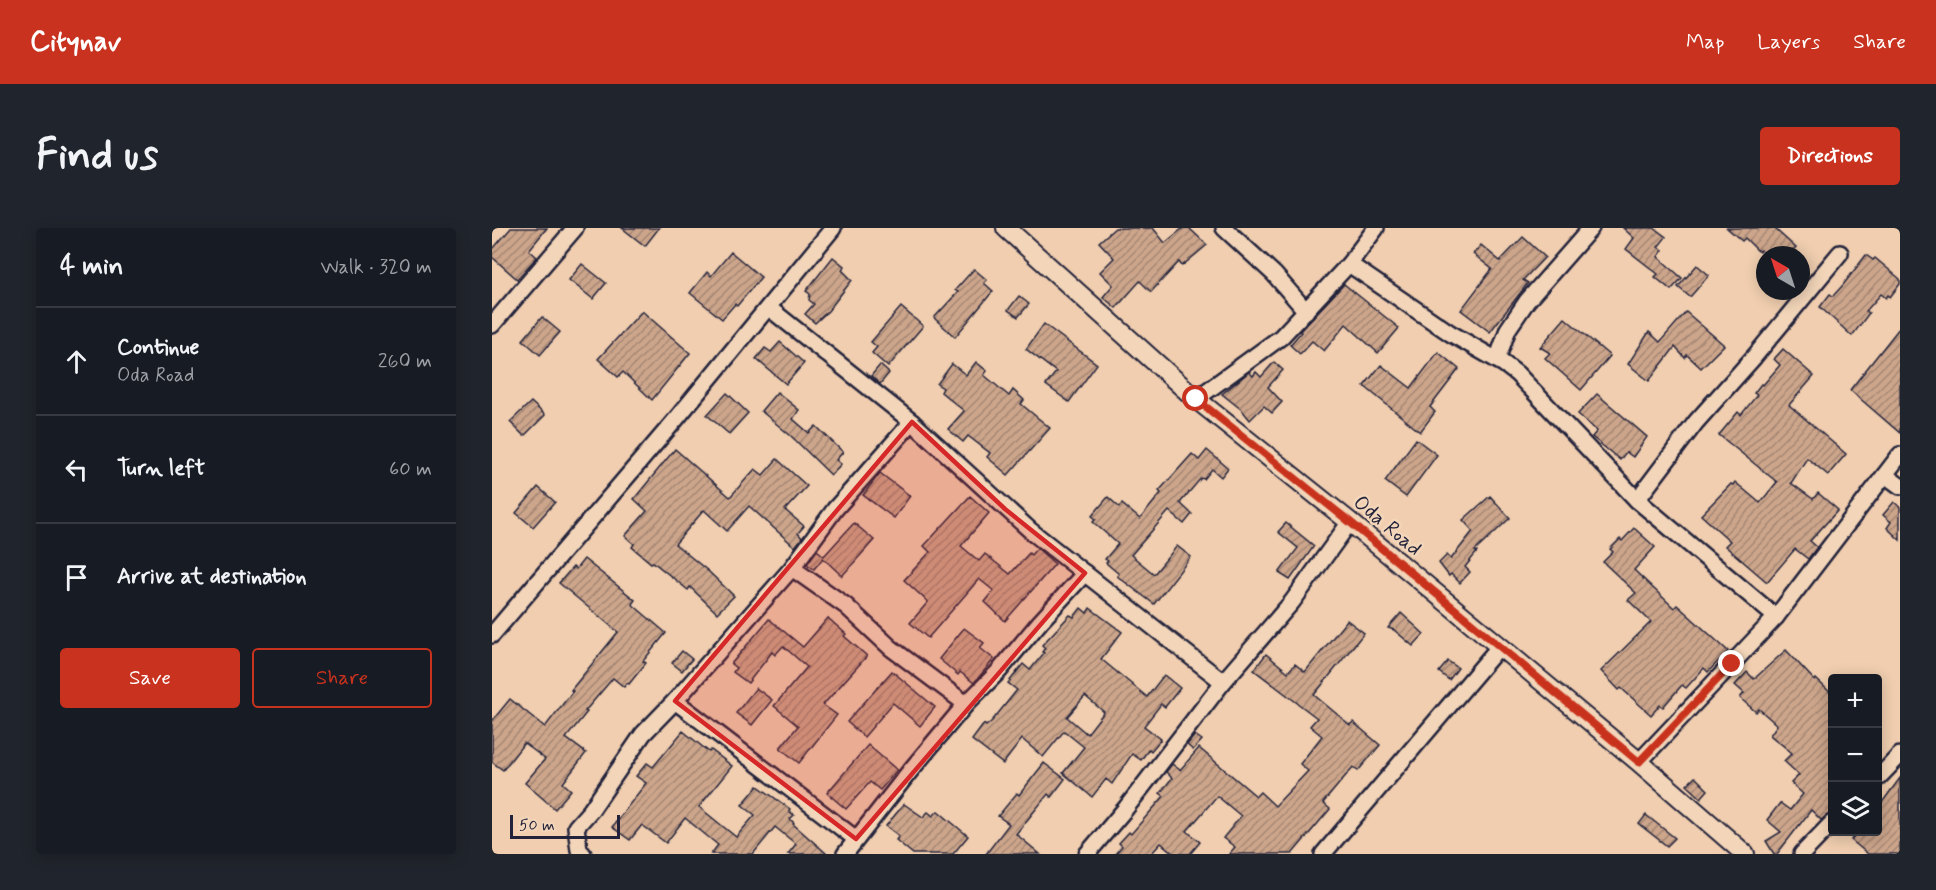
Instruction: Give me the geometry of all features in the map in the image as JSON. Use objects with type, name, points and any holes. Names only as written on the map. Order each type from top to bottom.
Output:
[{"type":"street","points":[[492,325],[575,228]]},
{"type":"street","points":[[492,635],[769,308],[833,228]]},
{"type":"street","name":"Oda Road","points":[[1006,228],[1196,399],[1350,522],[1639,762],[1745,854]]},
{"type":"street","points":[[1224,228],[1274,274],[1306,311]]},
{"type":"street","points":[[1196,399],[1281,337],[1349,264],[1376,228]]},
{"type":"street","points":[[1497,360],[1508,329],[1527,301],[1591,228]]},
{"type":"street","points":[[1637,500],[1696,422],[1754,357],[1840,253]]},
{"type":"street","points":[[1349,264],[1450,333],[1517,374],[1637,500],[1776,617]]},
{"type":"street","points":[[769,308],[912,422],[1005,509],[1223,682]]},
{"type":"street","points":[[583,854],[579,850],[576,827],[591,810],[643,734],[792,568],[835,509],[912,422]]},
{"type":"street","points":[[1639,762],[1776,617],[1900,455]]},
{"type":"street","points":[[1885,475],[1900,486]]},
{"type":"street","points":[[1087,854],[1223,682],[1292,602],[1350,522]]},
{"type":"street","points":[[792,568],[846,606],[891,648],[966,704]]},
{"type":"street","points":[[845,854],[966,704],[999,671],[1085,573]]},
{"type":"street","points":[[1323,854],[1499,647]]},
{"type":"street","points":[[675,701],[856,839]]},
{"type":"street","points":[[1882,774],[1900,755]]},
{"type":"street","points":[[1802,854],[1828,828]]},
{"type":"highlighted area","points":[[912,422],[1005,509],[1085,573],[856,839],[675,701]]},
{"type":"building","points":[[511,228],[547,228],[529,250],[537,257],[517,279],[492,257],[492,250]]},
{"type":"building","points":[[622,228],[659,228],[645,246]]},
{"type":"building","points":[[1115,228],[1153,228],[1165,243],[1183,228],[1189,228],[1207,245],[1182,266],[1179,262],[1151,292],[1140,281],[1116,308],[1103,297],[1113,285],[1100,272],[1114,258],[1099,242]]},
{"type":"building","points":[[1623,228],[1654,228],[1666,237],[1658,247],[1663,250],[1658,257],[1682,278],[1671,290],[1655,277],[1658,274],[1626,249],[1634,238]]},
{"type":"building","points":[[1727,228],[1774,228],[1794,246],[1756,246],[1756,249],[1745,238],[1742,241]]},
{"type":"building","points":[[1523,237],[1545,257],[1523,280],[1528,283],[1490,332],[1461,310],[1492,269],[1473,254],[1481,245],[1500,261]]},
{"type":"building","points":[[731,252],[761,277],[737,306],[735,304],[722,319],[690,293],[707,272],[711,276]]},
{"type":"building","points":[[1866,255],[1873,260],[1875,258],[1900,279],[1900,284],[1890,297],[1888,295],[1886,298],[1881,294],[1866,311],[1869,313],[1852,336],[1820,307],[1830,294],[1833,296],[1843,285]]},
{"type":"building","points":[[833,257],[844,266],[842,270],[852,280],[828,311],[815,323],[805,314],[814,304],[809,300],[810,294],[806,291]]},
{"type":"building","points":[[582,264],[606,283],[593,299],[569,280]]},
{"type":"building","points":[[1697,265],[1709,275],[1690,297],[1678,287]]},
{"type":"building","points":[[974,269],[987,280],[984,283],[993,291],[955,337],[934,318],[958,292],[955,290]]},
{"type":"building","points":[[1344,284],[1399,328],[1378,353],[1346,324],[1324,351],[1312,341],[1300,354],[1290,345]]},
{"type":"building","points":[[1019,296],[1029,304],[1018,317],[1008,310]]},
{"type":"building","points":[[901,307],[923,326],[888,367],[872,353],[877,347],[871,342]]},
{"type":"building","points":[[642,311],[690,353],[652,400],[623,372],[618,377],[598,359]]},
{"type":"building","points":[[1686,312],[1724,345],[1701,368],[1687,355],[1685,358],[1675,347],[1649,381],[1628,364],[1649,332],[1660,342]]},
{"type":"building","points":[[542,317],[560,332],[540,355],[523,340]]},
{"type":"building","points":[[1565,318],[1610,356],[1581,390],[1545,358],[1550,353],[1540,347]]},
{"type":"building","points":[[1044,324],[1097,364],[1069,402],[1046,385],[1056,372],[1026,349]]},
{"type":"building","points":[[1900,327],[1900,433],[1850,390]]},
{"type":"building","points":[[780,342],[804,363],[786,384],[756,359],[765,348],[771,352]]},
{"type":"building","points":[[1783,349],[1814,376],[1789,405],[1846,454],[1828,475],[1807,458],[1791,483],[1813,499],[1818,493],[1838,510],[1810,541],[1817,547],[1808,559],[1795,549],[1767,582],[1725,546],[1730,541],[1701,515],[1735,482],[1760,503],[1777,482],[1719,435],[1738,412],[1741,415],[1757,395],[1754,393],[1761,384],[1763,385],[1780,365],[1774,359]]},
{"type":"building","points":[[1438,352],[1459,369],[1430,407],[1435,412],[1420,432],[1364,386],[1381,365],[1411,388]]},
{"type":"building","points":[[976,362],[987,371],[984,375],[1009,396],[1013,390],[1024,400],[1021,404],[1050,428],[1008,475],[987,457],[990,453],[968,436],[963,442],[948,429],[964,411],[941,392],[943,388],[937,384],[952,364],[966,375]]},
{"type":"building","points":[[1274,362],[1283,370],[1268,387],[1282,402],[1272,413],[1264,406],[1250,420],[1242,410],[1222,394],[1249,372],[1253,376],[1256,372],[1261,377]]},
{"type":"building","points":[[880,365],[889,373],[880,384],[871,376]]},
{"type":"building","points":[[777,392],[799,410],[793,419],[809,433],[816,426],[843,452],[836,460],[841,464],[831,475],[761,411]]},
{"type":"building","points":[[727,393],[748,413],[729,434],[707,415]]},
{"type":"building","points":[[1597,394],[1647,437],[1633,457],[1626,452],[1620,460],[1592,437],[1597,431],[1578,414]]},
{"type":"building","points":[[531,402],[545,415],[524,436],[510,422]]},
{"type":"building","points":[[1416,439],[1437,455],[1406,497],[1385,481]]},
{"type":"building","points":[[675,449],[730,497],[755,469],[763,475],[777,459],[807,486],[785,510],[804,526],[798,533],[802,538],[795,547],[749,506],[727,531],[704,510],[675,544],[734,596],[717,613],[690,587],[688,590],[653,562],[651,563],[632,547],[634,544],[625,536],[647,511],[634,499]]},
{"type":"building","points":[[1207,450],[1228,468],[1221,477],[1212,469],[1204,479],[1201,478],[1180,503],[1192,514],[1184,524],[1169,511],[1131,555],[1154,574],[1177,546],[1191,557],[1154,604],[1117,576],[1119,574],[1106,563],[1108,561],[1105,559],[1118,544],[1093,522],[1096,519],[1092,516],[1108,497],[1119,507],[1122,504],[1140,519],[1161,493],[1159,491],[1192,454],[1199,460]]},
{"type":"building","points":[[880,473],[910,496],[894,518],[863,495]]},
{"type":"building","points":[[538,487],[555,502],[533,527],[516,513]]},
{"type":"building","points":[[970,496],[989,513],[961,546],[979,561],[985,554],[1010,574],[1029,553],[1031,555],[1037,548],[1055,564],[1005,621],[985,602],[994,591],[979,579],[928,638],[910,623],[928,602],[904,580],[930,552],[924,546]]},
{"type":"building","points":[[1490,496],[1510,518],[1475,551],[1477,552],[1465,567],[1470,572],[1460,583],[1451,574],[1449,576],[1439,563],[1447,555],[1451,559],[1473,531],[1463,520]]},
{"type":"building","points":[[1894,502],[1900,507],[1900,540],[1887,528],[1891,522],[1883,515]]},
{"type":"building","points":[[854,523],[874,540],[842,576],[823,558],[814,569],[807,564],[817,550],[824,556]]},
{"type":"building","points":[[1286,523],[1314,546],[1290,580],[1279,573],[1298,548],[1278,532]]},
{"type":"building","points":[[1634,528],[1655,547],[1634,570],[1674,608],[1677,605],[1728,651],[1708,672],[1704,668],[1686,688],[1682,685],[1663,707],[1660,705],[1651,715],[1621,688],[1619,690],[1601,671],[1651,622],[1628,600],[1636,593],[1603,562],[1613,552],[1610,549],[1620,539],[1622,541]]},
{"type":"building","points":[[584,559],[635,600],[632,604],[666,633],[643,661],[646,663],[629,684],[627,683],[624,687],[613,678],[566,738],[586,753],[563,783],[571,790],[555,809],[525,783],[545,759],[524,743],[503,770],[492,762],[492,721],[510,699],[545,727],[573,691],[571,690],[618,632],[559,583],[573,567],[576,569]]},
{"type":"building","points":[[1081,608],[1087,613],[1090,608],[1122,632],[1101,659],[1147,697],[1164,675],[1180,688],[1165,707],[1161,704],[1144,726],[1161,739],[1141,760],[1132,754],[1112,784],[1106,779],[1092,797],[1063,773],[1084,747],[1064,731],[1043,757],[1022,739],[1003,764],[972,740],[984,724],[986,726],[992,721],[1017,690],[1008,683],[1023,664],[1030,670],[1044,653],[1042,652],[1045,648],[1042,645],[1070,615],[1074,617]],"holes":[[[1085,696],[1104,712],[1087,734],[1067,717]]]},
{"type":"building","points":[[1401,613],[1424,634],[1413,646],[1394,630],[1388,628]]},
{"type":"building","points":[[828,618],[867,656],[823,705],[837,715],[799,763],[780,748],[798,726],[774,706],[807,667],[783,646],[775,655],[772,652],[748,683],[733,672],[736,668],[731,664],[769,619],[803,647]]},
{"type":"building","points":[[1347,620],[1364,633],[1314,695],[1350,725],[1353,722],[1380,745],[1358,771],[1353,767],[1323,803],[1330,809],[1292,854],[1229,854],[1235,847],[1223,838],[1241,816],[1217,796],[1187,831],[1200,842],[1190,854],[1174,854],[1161,843],[1151,854],[1115,854],[1122,846],[1119,843],[1129,832],[1131,834],[1164,796],[1160,793],[1172,778],[1166,772],[1172,764],[1180,770],[1199,748],[1256,796],[1260,792],[1275,806],[1308,771],[1300,764],[1322,736],[1310,726],[1317,718],[1254,670],[1266,654],[1288,672],[1295,664],[1305,672]]},
{"type":"building","points":[[964,628],[984,643],[980,648],[994,659],[974,683],[960,672],[958,675],[939,659]]},
{"type":"building","points":[[1786,650],[1815,681],[1816,679],[1828,690],[1828,815],[1821,820],[1811,810],[1777,854],[1774,854],[1766,841],[1781,832],[1767,820],[1780,803],[1790,810],[1803,794],[1791,783],[1799,775],[1784,761],[1792,753],[1770,735],[1777,725],[1759,709],[1756,712],[1740,698],[1744,693],[1735,685],[1747,672],[1754,679]]},
{"type":"building","points":[[682,651],[692,659],[682,671],[672,663]]},
{"type":"building","points":[[1448,661],[1458,668],[1449,680],[1439,672]]},
{"type":"building","points":[[892,671],[935,707],[920,726],[893,703],[864,737],[847,722]]},
{"type":"building","points":[[756,688],[772,700],[752,725],[736,713]]},
{"type":"building","points":[[683,731],[709,752],[711,750],[732,766],[699,807],[736,837],[755,815],[742,805],[758,786],[790,809],[789,811],[794,815],[790,819],[793,824],[827,854],[788,854],[796,844],[775,827],[753,854],[711,854],[718,845],[685,818],[666,843],[642,825],[630,840],[612,827],[646,783],[636,776],[647,763],[653,767]]},
{"type":"building","points":[[1195,735],[1202,740],[1193,750],[1187,745]]},
{"type":"building","points":[[868,745],[897,770],[880,790],[870,782],[846,809],[827,793]]},
{"type":"building","points":[[1044,763],[1065,779],[1051,797],[1048,794],[1016,834],[1040,854],[986,854],[1009,824],[998,816],[1017,793],[1019,795]]},
{"type":"building","points":[[1695,777],[1708,790],[1701,798],[1687,785]]},
{"type":"building","points":[[1900,778],[1900,854],[1868,854],[1851,840],[1854,836],[1882,836],[1882,803]]},
{"type":"building","points":[[904,804],[923,817],[928,812],[933,816],[938,811],[968,836],[953,854],[913,854],[896,840],[899,836],[886,826]]},
{"type":"building","points":[[1646,815],[1675,838],[1667,846],[1639,824]]},
{"type":"route","points":[[1196,399],[1350,522],[1639,762],[1732,664]]}]
